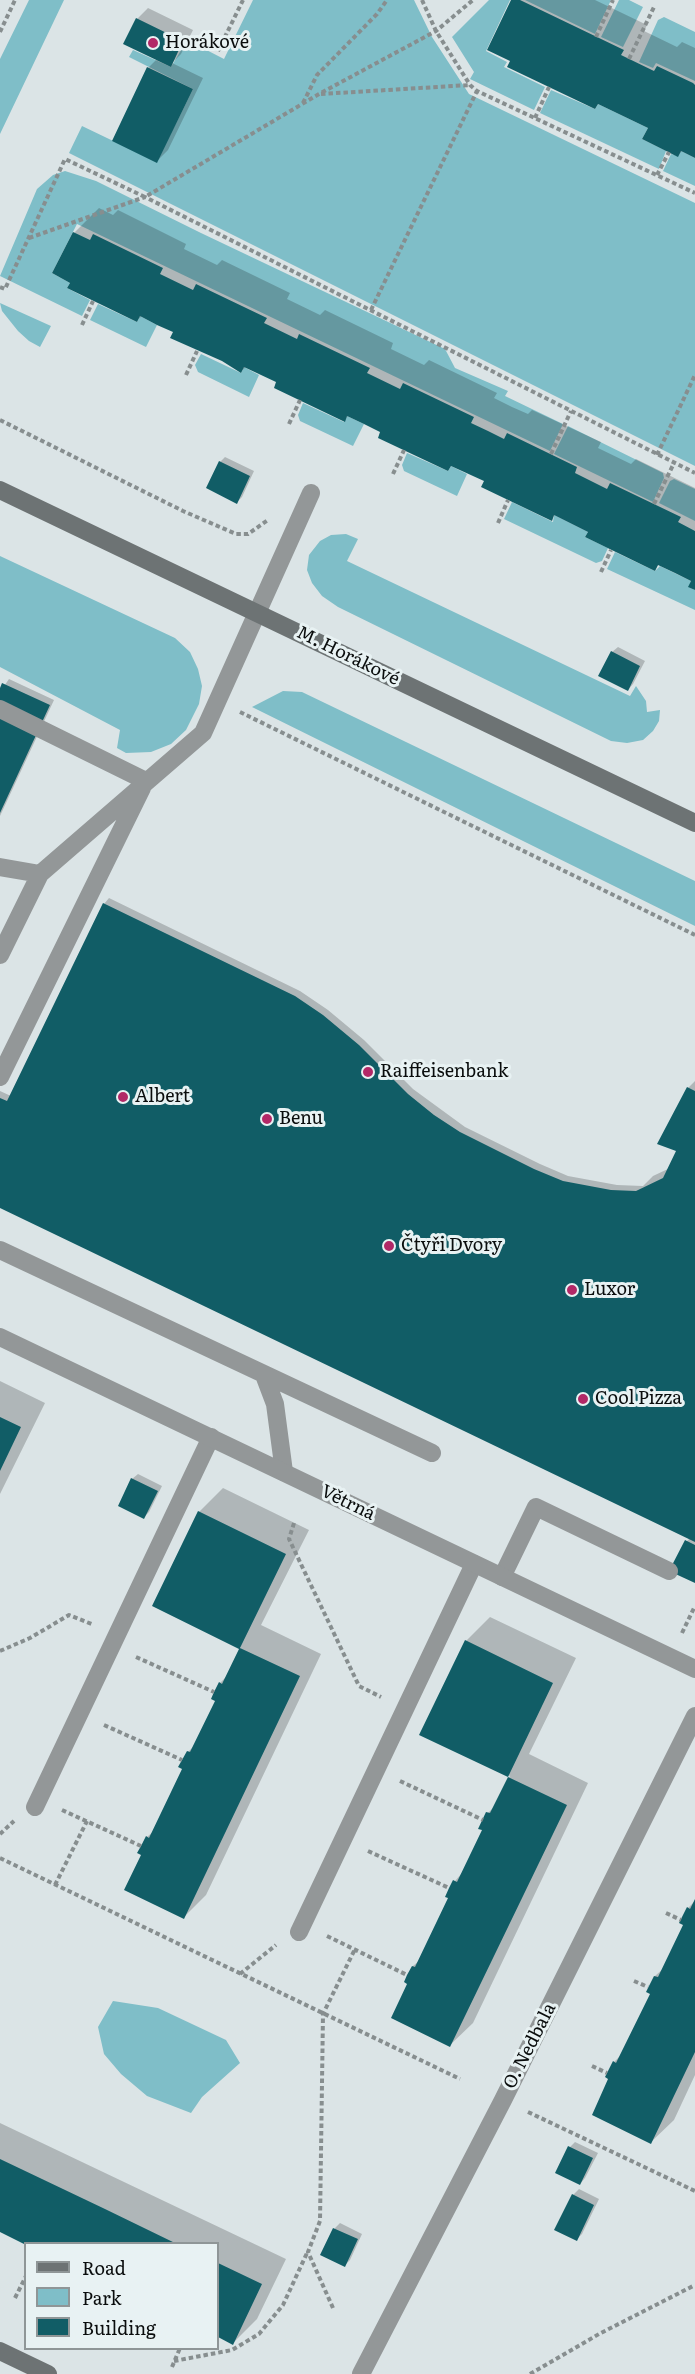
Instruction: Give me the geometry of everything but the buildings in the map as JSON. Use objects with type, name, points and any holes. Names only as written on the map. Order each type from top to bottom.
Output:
[{"type":"street","name":"M. Horákové","points":[[0,490],[695,823]]},
{"type":"street","points":[[0,955],[39,874],[203,733],[311,494]]},
{"type":"street","points":[[0,710],[146,781]]},
{"type":"street","points":[[0,1077],[146,781]]},
{"type":"street","points":[[0,867],[39,874]]},
{"type":"street","points":[[0,1251],[432,1453]]},
{"type":"street","name":"Větrná","points":[[0,1337],[695,1669]]},
{"type":"street","points":[[264,1375],[275,1404],[284,1472]]},
{"type":"street","points":[[37,1803],[211,1437]]},
{"type":"street","points":[[502,1577],[536,1507],[669,1571]]},
{"type":"street","points":[[300,1928],[474,1564]]},
{"type":"street","name":"O. Nedbala","points":[[360,2374],[503,2100],[695,1716]]},
{"type":"street","points":[[0,2351],[48,2374]]},
{"type":"path","points":[[0,32],[2,21],[15,0]]},
{"type":"path","points":[[218,51],[243,0]]},
{"type":"path","points":[[303,103],[317,75],[377,14],[387,0]]},
{"type":"path","points":[[422,0],[436,31],[470,85],[477,91],[695,193]]},
{"type":"path","points":[[29,238],[145,197],[303,103],[436,31],[473,0]]},
{"type":"path","points":[[596,37],[614,0]]},
{"type":"path","points":[[629,59],[654,7]]},
{"type":"path","points":[[319,94],[470,85]]},
{"type":"path","points":[[535,118],[549,87]]},
{"type":"path","points":[[371,310],[477,91]]},
{"type":"path","points":[[657,175],[669,152]]},
{"type":"path","points":[[0,287],[5,289],[65,159],[695,473]]},
{"type":"path","points":[[82,325],[93,301]]},
{"type":"path","points":[[186,375],[197,351]]},
{"type":"path","points":[[657,455],[695,375]]},
{"type":"path","points":[[289,424],[300,400]]},
{"type":"path","points":[[550,454],[571,411]]},
{"type":"path","points":[[0,420],[183,511],[236,534],[248,534],[271,518]]},
{"type":"path","points":[[393,474],[404,450]]},
{"type":"path","points":[[654,504],[674,463]]},
{"type":"path","points":[[498,523],[508,500]]},
{"type":"path","points":[[601,572],[611,550]]},
{"type":"path","points":[[218,701],[695,935]]},
{"type":"path","points":[[294,1523],[289,1539],[359,1686],[404,1709]]},
{"type":"path","points":[[681,1633],[695,1606]]},
{"type":"path","points":[[0,1651],[30,1638],[69,1615],[214,1692]]},
{"type":"path","points":[[79,1713],[182,1760]]},
{"type":"path","points":[[375,1769],[483,1820]]},
{"type":"path","points":[[37,1803],[87,1821],[141,1846]]},
{"type":"path","points":[[55,1885],[87,1821]]},
{"type":"path","points":[[343,1839],[449,1887]]},
{"type":"path","points":[[0,1858],[460,2079]]},
{"type":"path","points":[[666,1913],[681,1920]]},
{"type":"path","points":[[240,1974],[300,1928],[355,1949],[407,1975]]},
{"type":"path","points":[[174,2361],[232,2350],[259,2334],[283,2305],[308,2252],[320,2221],[323,2014],[355,1949]]},
{"type":"path","points":[[634,1981],[648,1988]]},
{"type":"path","points":[[592,2066],[607,2073]]},
{"type":"path","points":[[503,2100],[695,2191]]},
{"type":"path","points":[[308,2252],[333,2308]]},
{"type":"path","points":[[15,2298],[24,2280]]},
{"type":"path","points":[[530,2374],[599,2334],[695,2285]]},
{"type":"path","points":[[172,2367],[180,2350]]},
{"type":"green space","points":[[29,0],[64,0],[0,134],[0,59]]},
{"type":"green space","points":[[253,0],[414,0],[432,37],[469,94],[695,203],[695,466],[69,153],[82,126],[157,162],[193,89],[129,57],[133,50],[171,67],[187,40],[224,59]]},
{"type":"green space","points":[[489,0],[510,0],[486,51],[507,62],[504,67],[545,87],[534,110],[470,79],[474,72],[452,37]]},
{"type":"green space","points":[[525,0],[611,0],[595,34]]},
{"type":"green space","points":[[619,0],[629,0],[643,7],[623,47],[601,37]]},
{"type":"green space","points":[[664,17],[695,32],[695,81],[656,63],[653,68],[639,62],[658,20]]},
{"type":"green space","points":[[551,90],[595,109],[598,104],[648,128],[642,139],[666,151],[659,169],[540,113]]},
{"type":"green space","points":[[681,151],[695,158],[695,186],[663,171],[671,154],[678,156]]},
{"type":"green space","points":[[65,171],[96,181],[445,349],[455,368],[508,391],[505,396],[563,424],[550,451],[77,224],[52,273],[70,283],[67,288],[90,300],[82,316],[0,276],[37,189],[53,175]]},
{"type":"green space","points":[[0,303],[51,326],[40,347],[18,331],[2,311]]},
{"type":"green space","points":[[98,304],[137,322],[140,316],[157,325],[146,347],[90,320]]},
{"type":"green space","points":[[201,354],[241,373],[244,367],[259,375],[249,397],[198,372],[195,365]]},
{"type":"green space","points":[[303,403],[344,422],[347,416],[364,424],[353,446],[300,421],[298,415]]},
{"type":"green space","points":[[568,426],[663,473],[664,478],[653,502],[554,454]]},
{"type":"green space","points":[[407,453],[448,471],[451,466],[467,474],[457,496],[404,471],[402,465]]},
{"type":"green space","points":[[674,479],[695,489],[695,521],[659,503],[670,481]]},
{"type":"green space","points":[[512,502],[553,522],[554,515],[588,532],[585,537],[608,548],[602,561],[596,563],[504,519]]},
{"type":"green space","points":[[346,534],[358,539],[347,561],[630,696],[636,686],[646,701],[647,712],[660,710],[659,721],[653,731],[643,740],[627,743],[611,741],[338,607],[322,596],[312,583],[307,570],[309,555],[320,541],[331,535]]},
{"type":"green space","points":[[615,552],[655,571],[660,566],[691,581],[689,587],[695,590],[695,610],[607,569]]},
{"type":"green space","points":[[0,556],[175,638],[190,652],[198,669],[202,686],[199,704],[186,730],[171,744],[151,752],[126,753],[117,748],[120,730],[0,667]]},
{"type":"green space","points":[[283,691],[302,692],[695,881],[695,926],[252,707]]},
{"type":"green space","points":[[113,2001],[158,2008],[226,2040],[240,2063],[202,2097],[191,2113],[147,2096],[121,2074],[104,2054],[98,2027]]},
{"type":"place","name":"Horákové","points":[[153,43]]},
{"type":"place","name":"Raiffeisenbank","points":[[368,1072]]},
{"type":"place","name":"Albert","points":[[123,1097]]},
{"type":"place","name":"Benu","points":[[267,1119]]},
{"type":"place","name":"Čtyři Dvory","points":[[389,1246]]},
{"type":"place","name":"Luxor","points":[[572,1290]]},
{"type":"place","name":"Cool Pizza","points":[[583,1399]]}]
